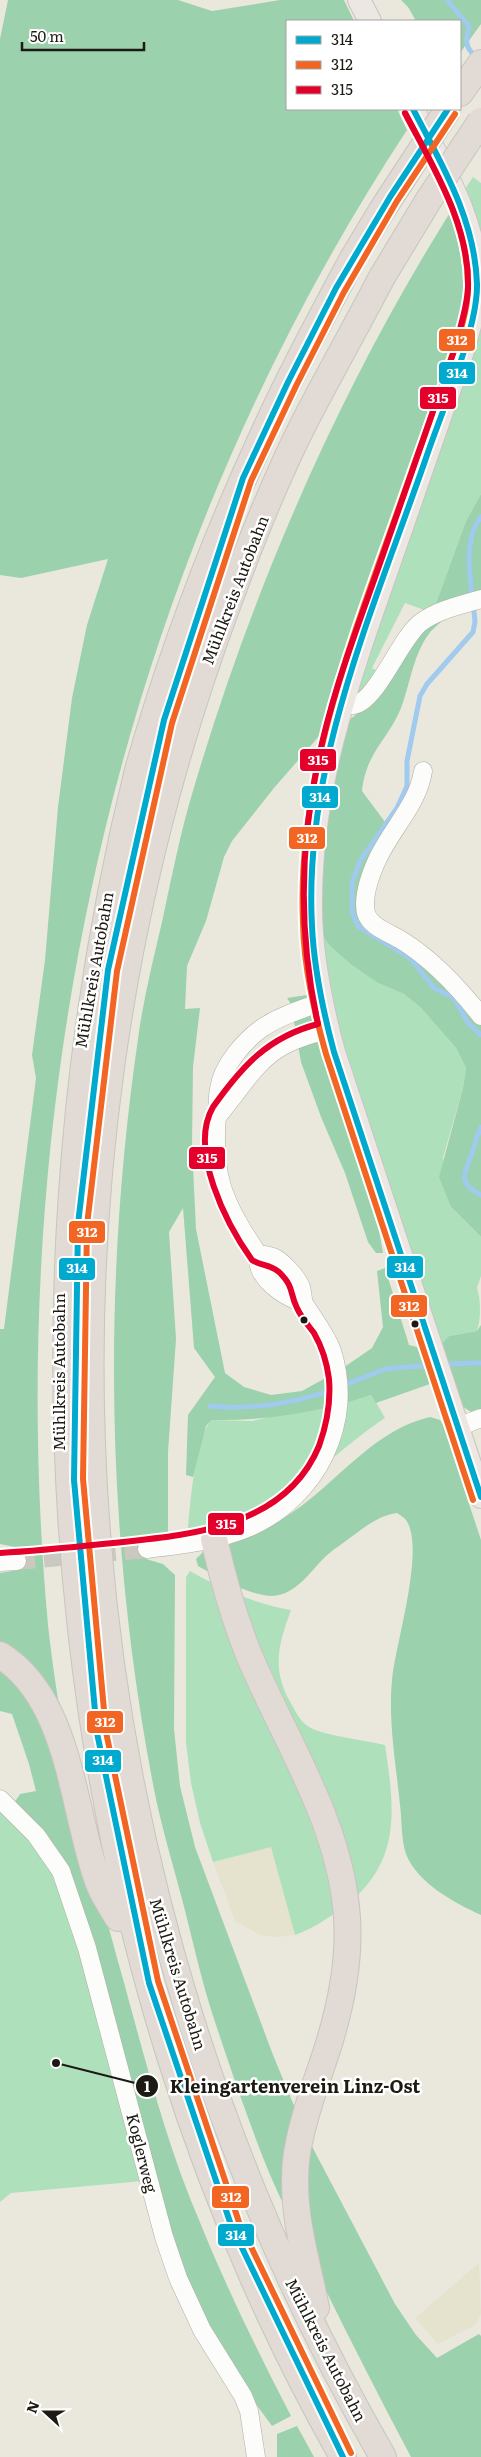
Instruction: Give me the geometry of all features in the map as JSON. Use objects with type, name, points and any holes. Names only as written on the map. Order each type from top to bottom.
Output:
[{"type":"highway","points":[[461,92],[481,63]]},
{"type":"highway","name":"Mühlkreis Autobahn","points":[[343,2457],[279,2336],[234,2239],[196,2143],[161,2038],[135,1950],[96,1786],[82,1706],[70,1615],[63,1532],[57,1402],[60,1233],[78,1063],[89,988],[106,899],[138,770],[166,678],[196,592],[264,432],[296,366],[352,260],[392,194],[447,110]]},
{"type":"highway","name":"Mühlkreis Autobahn","points":[[383,2457],[326,2353],[267,2226],[224,2120],[162,1926],[143,1850],[113,1684],[102,1598],[93,1493],[91,1423],[92,1289],[97,1192],[112,1058],[139,907],[174,765],[227,606],[268,503],[304,424],[382,278],[428,201],[481,121]]},
{"type":"highway","points":[[214,1539],[236,1621],[249,1656],[318,1806],[337,1856],[344,1883],[348,1953],[327,2051],[302,2129],[295,2179],[297,2218],[302,2252],[326,2353]]},
{"type":"highway","points":[[0,1655],[16,1667],[32,1685],[52,1719],[62,1748],[98,1882],[135,1950]]},
{"type":"main road","points":[[359,0],[369,20]]},
{"type":"main road","points":[[413,110],[462,208],[474,249],[477,288],[472,319],[462,354],[342,702],[323,781],[312,875],[312,934],[322,1002],[344,1086],[481,1497]]},
{"type":"street","points":[[342,702],[354,705],[363,701],[375,691],[405,640],[420,623],[437,614],[476,601]]},
{"type":"street","points":[[423,770],[415,800],[398,822],[377,860],[369,881],[366,913],[370,920],[380,928],[420,953],[441,972],[481,1016]]},
{"type":"street","points":[[147,1549],[214,1539],[263,1520],[286,1504],[309,1481],[331,1443],[339,1397],[338,1377],[329,1343],[320,1325],[304,1304],[300,1285],[273,1257],[258,1254],[236,1221],[223,1192],[215,1149],[221,1081],[235,1056],[249,1040],[273,1022],[322,1002]]},
{"type":"street","points":[[217,1117],[252,1070],[266,1056],[299,1038],[328,1030]]},
{"type":"street","points":[[458,1427],[481,1418]]},
{"type":"street","name":"Koglerweg","points":[[0,1798],[36,1835],[61,1871],[87,1948],[164,2237],[178,2278],[202,2330],[243,2396],[249,2411],[256,2457]]},
{"type":"shaded area","points":[[271,1846],[295,1935],[277,1937],[260,1935],[235,1921],[213,1862]]},
{"type":"shaded area","points":[[479,2263],[481,2314],[475,2325],[438,2344],[415,2318]]},
{"type":"green space","points":[[8,0],[178,0],[212,11],[280,0],[344,0],[354,20],[286,20],[286,110],[397,110],[407,130],[307,299],[222,476],[154,658],[101,846],[64,1038],[43,1232],[38,1428],[48,1625],[69,1759],[88,1848],[111,1935],[148,2070],[176,2161],[220,2270],[291,2416],[272,2426],[234,2374],[183,2277],[66,1869],[14,1803],[20,1794],[36,1791],[12,1714],[0,1711],[0,1573],[18,1570],[15,1547],[0,1544],[0,1329],[4,1329],[36,1078],[32,1055],[45,960],[58,807],[72,698],[87,625],[108,559],[21,578],[0,575],[0,39]]},
{"type":"green space","points":[[401,0],[481,0],[481,24],[461,52],[461,20],[415,20],[408,7]]},
{"type":"green space","points":[[473,177],[481,183],[481,241],[463,192]]},
{"type":"green space","points":[[451,211],[461,246],[465,278],[465,293],[459,326],[453,345],[353,632],[320,735],[274,788],[232,841],[224,857],[206,921],[187,966],[185,1009],[200,1008],[193,1067],[192,1147],[196,1229],[225,1373],[244,1387],[271,1395],[302,1391],[340,1370],[372,1348],[383,1327],[377,1271],[385,1268],[409,1345],[417,1347],[430,1384],[376,1403],[371,1395],[313,1411],[253,1419],[212,1420],[206,1426],[193,1477],[186,1475],[188,1415],[215,1377],[194,1348],[183,1208],[169,1232],[176,1339],[168,1452],[168,1539],[143,1542],[146,1559],[163,1564],[175,1575],[174,1729],[180,1786],[195,1847],[273,2055],[307,2137],[395,2304],[416,2335],[437,2358],[479,2334],[481,2336],[481,2457],[411,2457],[359,2357],[273,2181],[241,2098],[202,1978],[153,1784],[137,1691],[126,1599],[118,1505],[114,1412],[115,1318],[126,1132],[140,1024],[148,980],[185,818],[195,784],[245,635],[273,561],[304,488],[337,417],[373,347]]},
{"type":"green space","points":[[481,313],[481,494],[466,521],[435,606],[427,611],[405,603],[372,668],[379,672],[361,691],[357,692]]},
{"type":"green space","points":[[481,494],[481,593],[435,606],[466,521]]},
{"type":"green space","points":[[449,616],[428,634],[423,643],[416,659],[401,708],[373,756],[364,778],[362,791],[388,826],[360,908],[419,959],[481,1024],[481,1237],[451,1207],[439,1177],[463,1088],[466,1068],[456,1048],[421,1008],[404,994],[378,983],[352,965],[328,944],[322,934],[320,902],[327,804],[346,722],[358,713],[379,690],[414,639],[425,628]]},
{"type":"green space","points":[[322,934],[328,944],[378,983],[404,994],[421,1008],[456,1048],[466,1068],[463,1088],[443,1158],[451,1207],[481,1237],[481,1276],[477,1288],[480,1316],[477,1331],[449,1336],[441,1344],[338,1026]]},
{"type":"green space","points":[[307,995],[327,1067],[379,1231],[383,1253],[376,1253],[368,1242],[345,1173],[321,1117],[301,1062],[291,1004],[287,998]]},
{"type":"green space","points":[[481,1325],[481,1409],[471,1412],[462,1406],[441,1344],[449,1336],[477,1331]]},
{"type":"green space","points":[[372,1395],[385,1418],[283,1497],[265,1509],[239,1522],[187,1536],[197,1457],[201,1441],[212,1420],[252,1421]]},
{"type":"green space","points":[[430,1417],[440,1420],[443,1425],[481,1540],[481,1915],[449,1898],[428,1883],[411,1864],[404,1848],[393,1742],[391,1695],[394,1664],[408,1597],[413,1552],[411,1533],[405,1519],[397,1513],[385,1516],[369,1524],[326,1556],[296,1587],[281,1595],[263,1595],[244,1589],[198,1566],[196,1559],[204,1551],[254,1534],[288,1515],[377,1443],[411,1423]]},
{"type":"green space","points":[[190,1571],[239,1595],[291,1610],[280,1647],[279,1669],[285,1692],[300,1718],[305,1724],[317,1731],[385,1745],[392,1814],[390,1835],[385,1854],[375,1873],[361,1891],[325,1920],[295,1935],[271,1847],[213,1862],[200,1823],[191,1783],[186,1743],[186,1577]]},
{"type":"green space","points":[[0,1804],[17,1822],[53,1874],[80,1945],[143,2181],[11,2193],[0,2202]]},
{"type":"green space","points":[[297,2426],[314,2457],[277,2457],[277,2434]]},
{"type":"waterway","points":[[447,0],[469,26],[467,43],[469,50],[476,57]]},
{"type":"waterway","points":[[481,517],[475,527],[469,553],[470,582],[475,622],[473,632],[427,684],[420,696],[407,761],[407,786],[397,808],[360,861],[352,883],[352,912],[358,926],[410,958],[434,988],[454,998],[468,1023],[481,1035]]},
{"type":"waterway","points":[[481,1127],[464,1176],[468,1186],[481,1195]]},
{"type":"waterway","points":[[443,1364],[481,1363]]},
{"type":"waterway","points":[[342,1386],[385,1369],[432,1365]]},
{"type":"waterway","points":[[210,1406],[242,1407],[273,1405],[304,1399],[334,1389]]},
{"type":"tunnel","points":[[17,1561],[147,1549]]},
{"type":"transit line","name":"314","points":[[414,110],[445,172],[464,215],[475,260],[476,303],[472,324],[458,371],[365,629],[330,746],[319,806],[312,866],[312,926],[320,990],[334,1052],[481,1497]]},
{"type":"transit line","name":"314","points":[[343,2457],[231,2225],[149,1983],[97,1733],[74,1480],[78,1224],[108,970],[164,720],[243,478],[288,382],[336,288],[390,197],[447,110]]},
{"type":"transit line","name":"312","points":[[405,113],[438,175],[456,218],[467,264],[468,287],[466,309],[457,342],[355,631],[337,688],[310,804],[304,863],[303,923],[310,989],[326,1054],[473,1500]]},
{"type":"transit line","name":"315","points":[[0,1553],[173,1536],[232,1522],[259,1511],[283,1495],[304,1473],[319,1446],[324,1430],[329,1405],[329,1379],[319,1344],[299,1311],[290,1286],[284,1277],[276,1269],[252,1260],[222,1208],[208,1165],[205,1144],[206,1124],[213,1107],[246,1066],[258,1055],[270,1045],[285,1037],[318,1024],[311,988],[304,917],[306,845],[315,774],[329,717],[356,630],[454,351],[463,320],[468,288],[463,242],[448,197],[405,113]]},
{"type":"transit line","name":"312","points":[[351,2453],[239,2222],[158,1981],[106,1732],[83,1479],[87,1225],[117,971],[172,723],[251,481],[296,386],[344,292],[397,201],[455,114]]},
{"type":"place","name":"Kleingartenverein Linz-Ost","points":[[56,2063]]}]
